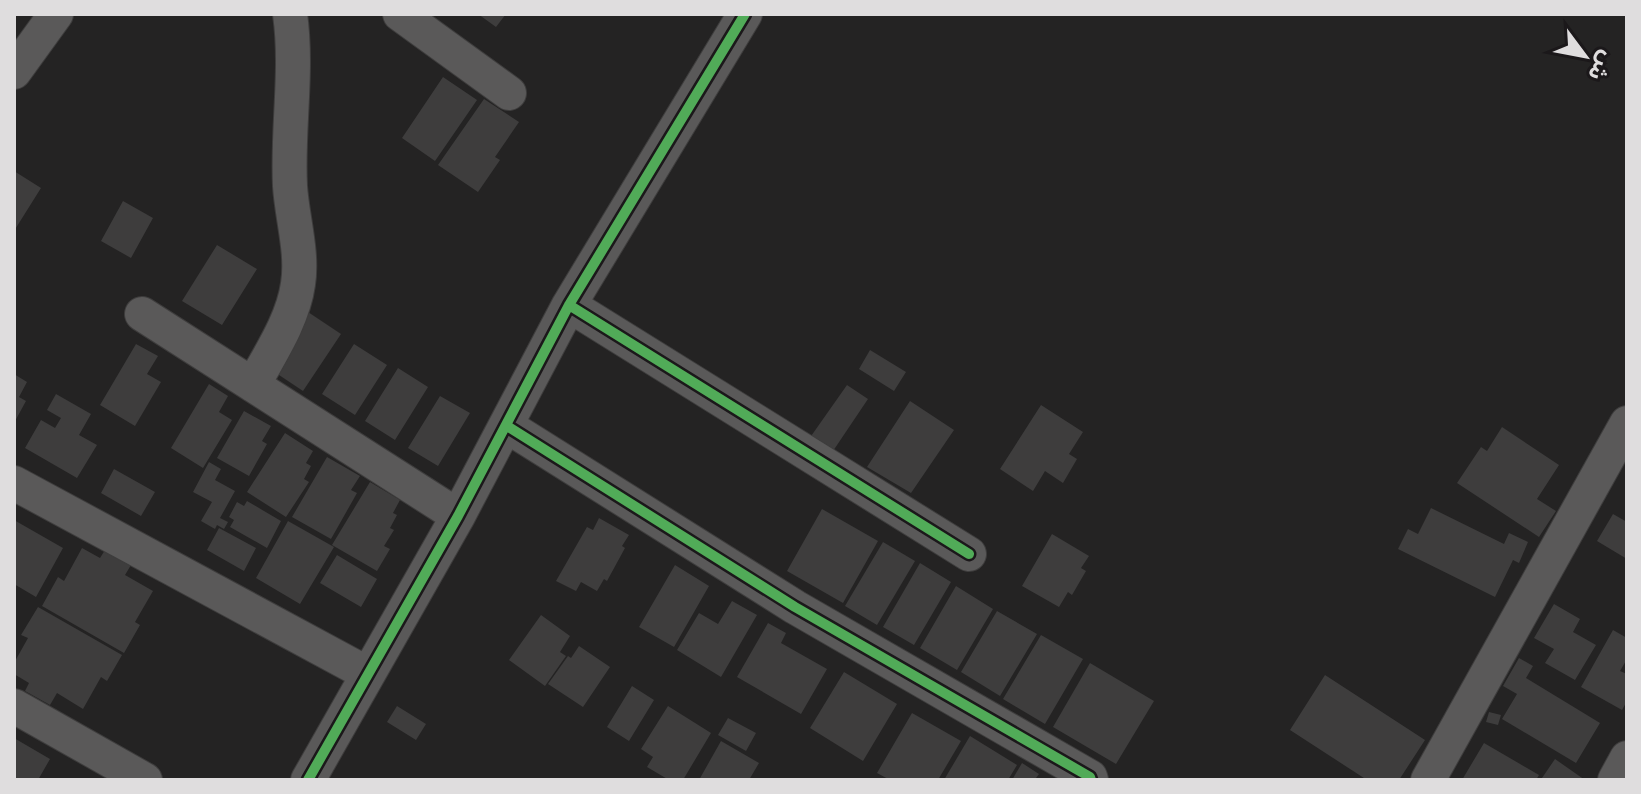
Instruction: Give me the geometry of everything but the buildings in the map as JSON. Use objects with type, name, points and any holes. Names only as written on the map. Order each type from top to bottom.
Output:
[{"type":"street","points":[[14,72],[56,14]]},
{"type":"street","points":[[253,385],[283,331],[298,284],[297,238],[290,186],[294,40],[290,14]]},
{"type":"street","points":[[400,14],[509,93]]},
{"type":"street","points":[[308,780],[458,516],[569,305],[745,14]]},
{"type":"street","points":[[569,305],[969,554]]},
{"type":"street","points":[[142,314],[458,516]]},
{"type":"street","points":[[1428,780],[1627,423]]},
{"type":"street","points":[[507,426],[795,607],[1091,780]]},
{"type":"street","points":[[14,483],[368,674]]},
{"type":"street","points":[[14,706],[145,780]]},
{"type":"street","points":[[1615,780],[1627,758]]},
{"type":"cycle path","points":[[308,780],[458,516],[569,305],[745,14]]},
{"type":"cycle path","points":[[569,305],[969,554]]},
{"type":"cycle path","points":[[507,426],[795,607],[1091,780]]}]
